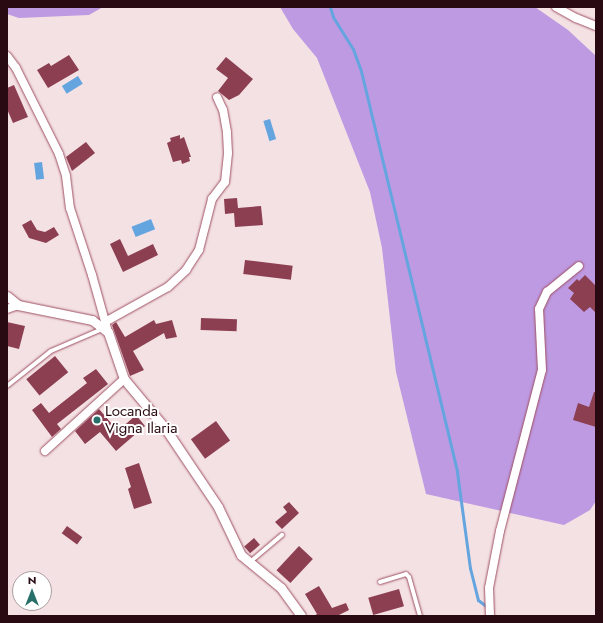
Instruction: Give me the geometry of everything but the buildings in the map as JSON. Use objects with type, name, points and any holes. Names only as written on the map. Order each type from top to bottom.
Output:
[{"type":"street","points":[[556,7],[576,18],[596,26]]},
{"type":"street","points":[[7,56],[16,68],[59,154],[66,176],[70,208],[92,275],[105,327],[124,380],[169,435],[218,507],[241,555],[281,588],[301,616]]},
{"type":"street","points":[[105,327],[168,287],[186,270],[199,250],[212,200],[225,182],[228,153],[227,132],[223,110],[217,97]]},
{"type":"street","points":[[490,616],[489,588],[500,531],[542,370],[539,309],[547,292],[579,266]]},
{"type":"street","points":[[7,296],[18,305]]},
{"type":"street","points":[[7,308],[18,305],[92,320],[105,327]]},
{"type":"street","points":[[45,451],[124,380]]},
{"type":"lane","points":[[7,386],[51,351],[105,327]]},
{"type":"lane","points":[[250,563],[282,535]]},
{"type":"lane","points":[[380,582],[406,574],[409,577],[420,616]]},
{"type":"shaded area","points":[[7,7],[103,7],[89,15],[19,18],[7,14]]},
{"type":"shaded area","points":[[280,7],[535,7],[568,30],[596,56],[596,501],[590,510],[564,525],[426,494],[396,372],[382,248],[370,192],[317,58],[293,29]]},
{"type":"water","points":[[78,76],[83,84],[67,94],[62,86]]},
{"type":"water","points":[[270,119],[276,139],[269,141],[263,121]]},
{"type":"water","points":[[42,162],[44,179],[36,180],[34,163]]},
{"type":"water","points":[[151,219],[155,229],[136,237],[132,227]]},
{"type":"waterway","points":[[330,7],[333,17],[353,49],[361,71],[457,472],[470,568],[478,600],[486,606]]},
{"type":"place","name":"Locanda Vigna Ilaria","points":[[97,420]]}]
